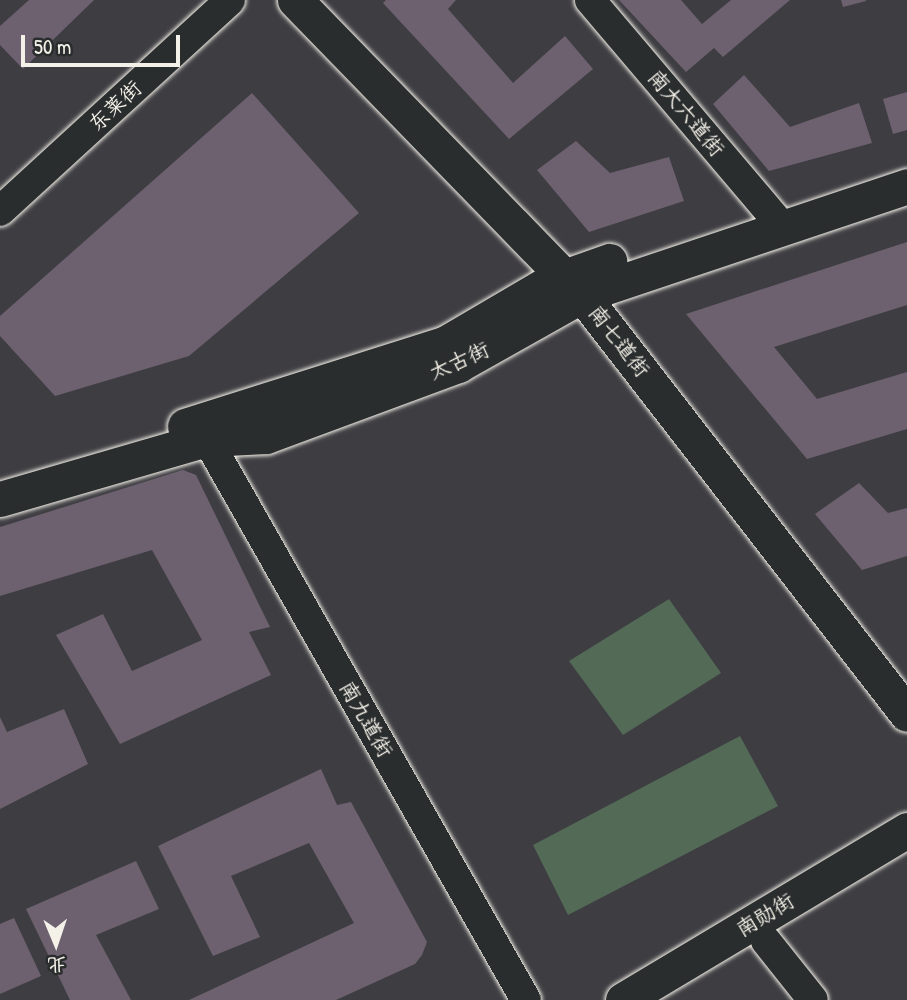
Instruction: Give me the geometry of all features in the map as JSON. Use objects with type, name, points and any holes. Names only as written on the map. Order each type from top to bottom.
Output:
[{"type":"main road","name":"南七道街","points":[[295,0],[574,286],[907,714]]},
{"type":"main road","name":"太古街","points":[[0,479],[256,406],[446,343],[574,286],[776,218],[907,168]]},
{"type":"main road","name":"太古街","points":[[776,218],[907,186]]},
{"type":"main road","name":"太古街","points":[[0,499],[207,439],[266,436],[458,365],[574,286]]},
{"type":"main road","name":"南勋街","points":[[623,1000],[907,830]]},
{"type":"main road","name":"南勋街","points":[[661,1000],[766,941],[907,856]]},
{"type":"street","name":"东莱街","points":[[0,211],[230,0]]},
{"type":"street","name":"南大六道街","points":[[590,0],[776,218]]},
{"type":"street","name":"南九道街","points":[[207,439],[526,1000]]},
{"type":"street","points":[[766,941],[813,1000]]},
{"type":"green space","points":[[669,599],[721,673],[623,735],[569,661]]},
{"type":"green space","points":[[740,736],[778,806],[568,915],[533,845]]},
{"type":"building","points":[[29,0],[94,0],[23,69],[0,45],[0,26]]},
{"type":"building","points":[[386,0],[456,0],[448,9],[513,83],[565,36],[593,69],[509,139],[383,3]]},
{"type":"building","points":[[619,0],[681,0],[702,24],[731,0],[790,0],[723,57],[714,48],[686,72]]},
{"type":"building","points":[[841,0],[866,0],[866,1],[843,7]]},
{"type":"building","points":[[744,75],[790,127],[859,103],[872,143],[769,171],[713,104]]},
{"type":"building","points":[[907,92],[907,130],[893,134],[883,99]]},
{"type":"building","points":[[252,93],[359,213],[189,356],[55,396],[0,336],[0,316]]},
{"type":"building","points":[[576,141],[610,173],[669,157],[684,201],[589,232],[537,170]]},
{"type":"building","points":[[907,242],[907,305],[774,347],[817,399],[907,372],[907,429],[807,459],[686,314]]},
{"type":"building","points":[[183,470],[196,475],[270,627],[249,632],[271,675],[120,744],[56,635],[103,614],[132,671],[202,640],[152,550],[0,596],[0,527]]},
{"type":"building","points":[[859,483],[888,513],[907,508],[907,556],[862,570],[815,514]]},
{"type":"building","points":[[64,709],[88,764],[0,809],[0,717],[7,732]]},
{"type":"building","points":[[321,769],[337,805],[351,802],[427,942],[422,955],[415,964],[336,1000],[189,1000],[354,923],[309,843],[231,876],[260,937],[213,956],[158,846]]},
{"type":"building","points":[[136,861],[159,909],[96,935],[131,1000],[70,1000],[26,909]]},
{"type":"building","points":[[14,918],[41,976],[0,994],[0,924]]}]
